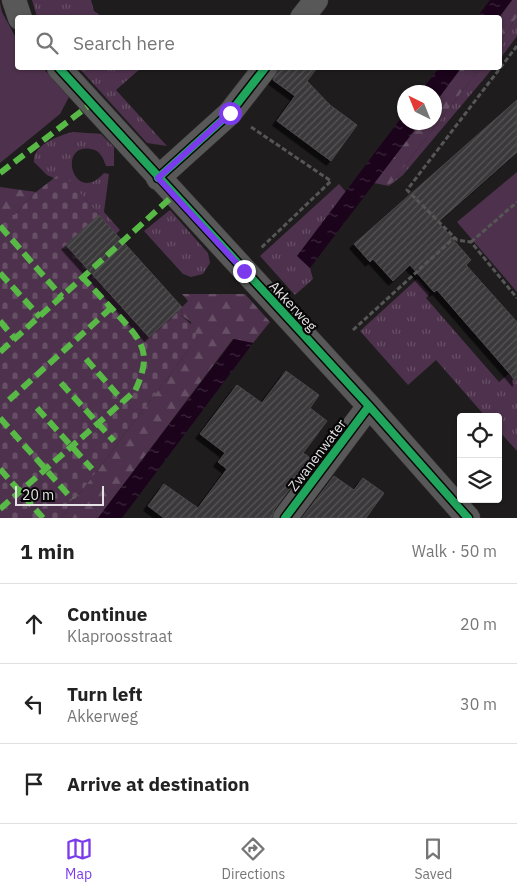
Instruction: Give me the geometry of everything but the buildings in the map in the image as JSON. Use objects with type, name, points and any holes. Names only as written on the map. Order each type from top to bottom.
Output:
[{"type":"street","points":[[14,0],[19,15]]},
{"type":"street","points":[[304,15],[316,0]]},
{"type":"street","name":"Akkerweg","points":[[61,70],[369,406],[468,518]]},
{"type":"street","points":[[158,178],[230,113],[263,70]]},
{"type":"street","name":"Zwanenwater","points":[[286,518],[369,406]]},
{"type":"path","points":[[502,66],[517,46]]},
{"type":"path","points":[[499,70],[407,190],[455,238],[471,242],[517,298]]},
{"type":"path","points":[[230,113],[331,181],[240,267]]},
{"type":"path","points":[[471,242],[517,202]]},
{"type":"path","points":[[353,330],[455,238]]},
{"type":"green space","points":[[32,0],[91,0],[94,11],[100,15],[36,15]]},
{"type":"green space","points":[[512,0],[517,0],[517,17],[502,38],[502,15]]},
{"type":"green space","points":[[0,3],[2,12],[15,36],[15,70],[45,70],[69,97],[60,114],[0,163]]},
{"type":"green space","points":[[517,17],[517,36],[502,56],[502,38]]},
{"type":"green space","points":[[81,70],[139,70],[116,90],[167,146],[147,143]]},
{"type":"green space","points":[[460,70],[478,70],[442,117],[442,94]]},
{"type":"green space","points":[[478,70],[491,70],[442,129],[442,117]]},
{"type":"green space","points":[[415,130],[432,130],[389,186],[374,183]]},
{"type":"green space","points":[[432,130],[441,130],[403,175],[389,186]]},
{"type":"green space","points":[[73,132],[101,134],[114,147],[114,166],[106,166],[99,153],[91,149],[80,150],[74,155],[72,163],[73,172],[77,179],[84,183],[93,181],[104,173],[109,174],[104,212],[120,230],[116,234],[62,173],[54,178],[47,175],[34,162],[37,151],[42,146],[54,138]]},
{"type":"green space","points":[[62,172],[99,215],[66,245],[149,336],[182,307],[181,315],[195,328],[196,336],[191,347],[61,518],[0,518],[0,215],[14,215],[36,192]]},
{"type":"green space","points":[[517,172],[517,292],[457,222]]},
{"type":"green space","points":[[339,184],[346,192],[298,256],[310,268],[313,279],[295,295],[260,256]]},
{"type":"green space","points":[[0,187],[36,192],[14,215],[0,215]]},
{"type":"green space","points":[[170,210],[208,253],[210,263],[203,274],[191,277],[183,274],[144,231]]},
{"type":"green space","points":[[417,279],[430,294],[426,298],[499,382],[512,371],[517,376],[517,451],[502,434],[502,413],[482,413],[436,360],[408,385],[360,331]]},
{"type":"green space","points":[[182,294],[245,294],[270,322],[253,343],[233,339],[98,518],[61,518],[191,347],[191,322],[181,315],[182,307],[188,301]]},
{"type":"water","points":[[490,0],[512,0],[501,15],[479,15]]},
{"type":"water","points":[[437,70],[460,70],[442,94],[442,85],[426,85]]},
{"type":"water","points":[[397,123],[397,130],[415,130],[310,268],[297,256]]},
{"type":"water","points":[[234,339],[253,343],[122,518],[98,518]]},
{"type":"marked path","points":[[0,173],[91,104]]},
{"type":"marked path","points":[[0,352],[174,195]]},
{"type":"marked path","points":[[0,226],[62,297]]},
{"type":"marked path","points":[[0,273],[40,317]]},
{"type":"marked path","points":[[0,509],[135,391],[140,378],[144,358],[143,350],[134,333],[83,278]]},
{"type":"marked path","points":[[9,400],[111,308]]},
{"type":"marked path","points":[[0,321],[15,339]]},
{"type":"marked path","points":[[86,359],[123,401]]},
{"type":"marked path","points":[[61,383],[114,441]]},
{"type":"marked path","points":[[37,408],[92,469]]},
{"type":"marked path","points":[[0,418],[72,499]]},
{"type":"marked path","points":[[0,469],[43,518]]},
{"type":"cycle path","points":[[61,70],[369,406],[468,518]]},
{"type":"cycle path","points":[[158,178],[230,113],[263,70]]},
{"type":"cycle path","points":[[285,518],[369,406]]},
{"type":"route","points":[[230,113],[158,178],[244,271]]}]
